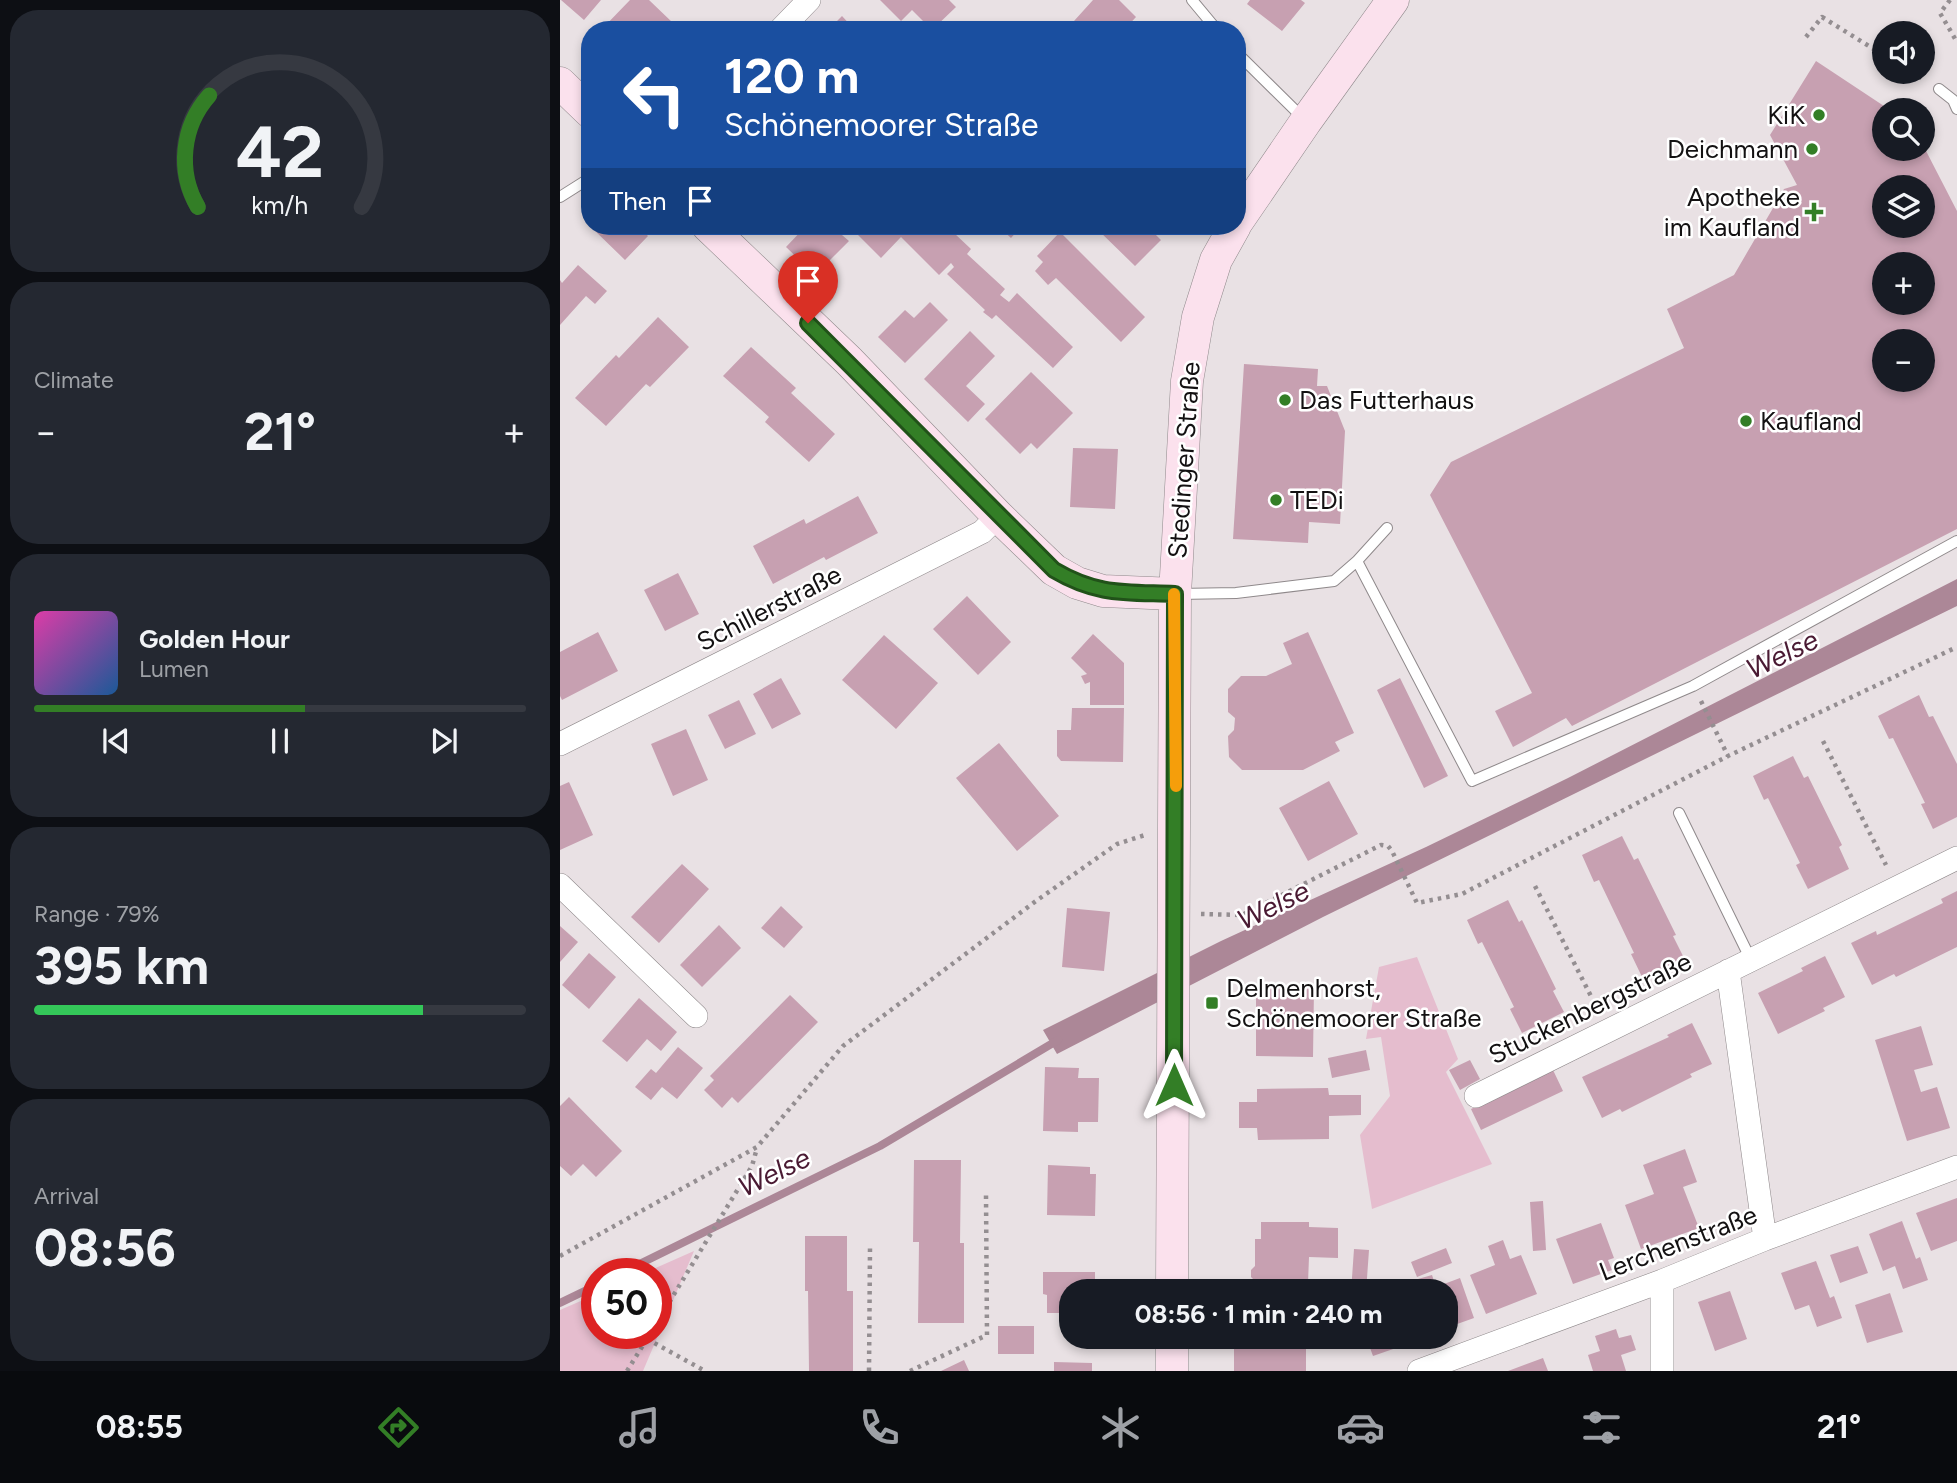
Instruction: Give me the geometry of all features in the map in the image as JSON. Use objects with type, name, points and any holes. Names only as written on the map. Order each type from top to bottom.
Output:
[{"type":"main road","name":"Stedinger Straße","points":[[1246,209],[1393,0]]},
{"type":"main road","points":[[560,83],[581,103]]},
{"type":"main road","points":[[717,235],[849,361],[1054,570],[1077,583],[1102,591],[1175,594]]},
{"type":"main road","name":"Stedinger Straße","points":[[1172,1279],[1175,594],[1187,381],[1198,317],[1216,260],[1230,235]]},
{"type":"main road","points":[[1172,1349],[1172,1371]]},
{"type":"street","points":[[788,21],[808,0]]},
{"type":"street","name":"Schillerstraße","points":[[560,744],[982,532],[999,516]]},
{"type":"street","name":"Stuckenbergstraße","points":[[1476,1096],[1957,858]]},
{"type":"street","points":[[560,885],[696,1016]]},
{"type":"street","name":"Stuckenbergstraße","points":[[1728,971],[1765,1239]]},
{"type":"street","name":"Lerchenstraße","points":[[1419,1371],[1957,1167]]},
{"type":"street","points":[[1662,1281],[1662,1371]]},
{"type":"lane","points":[[1192,0],[1210,21]]},
{"type":"lane","points":[[1246,62],[1306,121]]},
{"type":"lane","points":[[1939,89],[1953,100],[1957,108]]},
{"type":"lane","points":[[560,197],[581,184]]},
{"type":"lane","points":[[1175,594],[1236,593],[1334,580],[1357,561],[1387,528]]},
{"type":"lane","points":[[1357,561],[1472,782],[1693,685],[1957,541]]},
{"type":"lane","points":[[1679,813],[1751,960]]},
{"type":"path","points":[[1950,0],[1940,13],[1957,42]]},
{"type":"path","points":[[1806,37],[1822,17],[1872,47]]},
{"type":"path","points":[[1175,914],[1242,915],[1381,845],[1392,850],[1417,903],[1462,894],[1728,757],[1957,647]]},
{"type":"path","points":[[1693,685],[1728,757]]},
{"type":"path","points":[[1823,741],[1897,888]]},
{"type":"path","points":[[560,1256],[757,1147],[843,1046],[1036,901],[1117,844],[1176,826]]},
{"type":"path","points":[[1535,886],[1608,1031]]},
{"type":"path","points":[[672,1298],[751,1166],[757,1147]]},
{"type":"path","points":[[910,1371],[986,1335],[986,1195]]},
{"type":"path","points":[[869,1371],[870,1248]]},
{"type":"path","points":[[627,1371],[641,1349]]},
{"type":"path","points":[[665,1349],[705,1371]]},
{"type":"shaded area","points":[[1957,579],[1957,606],[1323,917],[1057,1054],[1043,1030],[1221,941],[1568,778]]},
{"type":"shaded area","points":[[1417,957],[1458,1059],[1446,1072],[1492,1164],[1372,1209],[1360,1135],[1390,1096],[1381,1037],[1366,1039],[1379,967]]},
{"type":"shaded area","points":[[694,1251],[672,1303],[672,1261]]},
{"type":"shaded area","points":[[581,1301],[581,1349],[652,1349],[643,1371],[560,1371],[560,1310]]},
{"type":"building","points":[[561,0],[601,0],[584,20]]},
{"type":"building","points":[[630,0],[649,0],[671,21],[610,21]]},
{"type":"building","points":[[880,0],[949,0],[956,7],[941,21],[923,21],[912,10],[901,21]]},
{"type":"building","points":[[1093,0],[1119,0],[1136,17],[1132,21],[1074,21]]},
{"type":"building","points":[[1250,0],[1301,0],[1305,3],[1282,31],[1247,4]]},
{"type":"building","name":"Kaufland","points":[[1816,61],[1872,98],[1872,161],[1931,161],[1957,211],[1957,529],[1572,726],[1566,718],[1513,747],[1495,711],[1532,693],[1430,495],[1451,462],[1684,348],[1667,309],[1734,275],[1784,189],[1797,185],[1770,135]]},
{"type":"building","points":[[599,235],[647,235],[625,260]]},
{"type":"building","points":[[797,235],[842,235],[849,241],[815,275],[786,247]]},
{"type":"building","points":[[858,235],[956,235],[971,249],[967,254],[1005,289],[1000,295],[1009,302],[1017,293],[1073,347],[1053,368],[996,315],[992,319],[983,312],[985,310],[947,274],[954,267],[951,263],[939,275],[901,237],[881,258]]},
{"type":"building","points":[[1057,235],[1063,235],[1145,317],[1121,342],[1056,278],[1048,285],[1035,271],[1043,262],[1037,256]]},
{"type":"building","points":[[1103,235],[1156,235],[1161,240],[1135,266]]},
{"type":"building","points":[[578,265],[607,291],[595,304],[586,296],[560,325],[560,280],[562,283]]},
{"type":"building","points":[[930,302],[948,320],[905,363],[878,337],[905,310],[914,318]]},
{"type":"building","points":[[658,317],[689,347],[650,387],[646,384],[606,426],[575,398],[616,355],[619,358]]},
{"type":"building","points":[[970,331],[995,356],[966,386],[985,404],[968,422],[924,379]]},
{"type":"building","points":[[751,347],[796,388],[791,393],[835,434],[809,462],[765,422],[769,417],[723,376]]},
{"type":"building","points":[[1244,364],[1318,369],[1317,386],[1327,386],[1345,431],[1340,524],[1309,522],[1308,543],[1233,539]]},
{"type":"building","points":[[1031,372],[1073,413],[1037,449],[1031,443],[1020,454],[985,419]]},
{"type":"building","points":[[1073,448],[1118,449],[1115,509],[1070,507]]},
{"type":"building","points":[[858,496],[878,533],[773,584],[753,546],[804,519],[806,524]]},
{"type":"building","points":[[678,573],[699,614],[665,631],[644,590]]},
{"type":"building","points":[[967,596],[1011,642],[978,675],[933,629]]},
{"type":"building","points":[[598,632],[618,671],[562,700],[560,652]]},
{"type":"building","points":[[1308,632],[1354,733],[1335,742],[1340,751],[1303,770],[1242,770],[1229,757],[1228,736],[1234,730],[1235,718],[1228,712],[1228,689],[1241,676],[1266,676],[1292,664],[1283,643]]},
{"type":"building","points":[[1093,634],[1124,663],[1124,705],[1090,705],[1090,682],[1085,684],[1081,676],[1087,674],[1071,658]]},
{"type":"building","points":[[884,635],[938,683],[896,729],[842,680]]},
{"type":"building","points":[[781,678],[801,714],[772,729],[753,694]]},
{"type":"building","points":[[1400,678],[1448,776],[1424,788],[1377,690]]},
{"type":"building","points":[[1919,695],[1929,717],[1933,716],[1957,764],[1957,817],[1933,829],[1921,804],[1925,803],[1893,738],[1889,739],[1878,716]]},
{"type":"building","points":[[739,700],[756,734],[725,749],[708,715]]},
{"type":"building","points":[[1072,708],[1124,708],[1123,762],[1061,761],[1057,756],[1057,730],[1071,730]]},
{"type":"building","points":[[686,729],[708,780],[673,796],[651,744]]},
{"type":"building","points":[[999,743],[1059,816],[1017,851],[956,778]]},
{"type":"building","points":[[1793,756],[1804,778],[1808,776],[1842,845],[1839,847],[1849,869],[1808,889],[1796,865],[1800,863],[1768,798],[1764,800],[1753,776]]},
{"type":"building","points":[[1329,781],[1358,834],[1308,861],[1279,808]]},
{"type":"building","points":[[569,782],[593,835],[560,850],[560,786]]},
{"type":"building","points":[[1622,836],[1634,860],[1638,858],[1676,935],[1673,936],[1684,958],[1643,979],[1631,954],[1634,953],[1599,880],[1594,882],[1582,855]]},
{"type":"building","points":[[682,864],[709,889],[659,943],[631,917]]},
{"type":"building","points":[[1957,891],[1957,947],[1896,977],[1894,974],[1872,985],[1851,943],[1876,931],[1877,935],[1943,903],[1941,899]]},
{"type":"building","points":[[1508,900],[1519,922],[1522,920],[1556,989],[1553,991],[1564,1012],[1522,1033],[1510,1009],[1514,1007],[1482,942],[1478,944],[1467,920]]},
{"type":"building","points":[[781,906],[803,927],[784,948],[761,928]]},
{"type":"building","points":[[1067,908],[1110,912],[1104,971],[1062,967]]},
{"type":"building","points":[[719,925],[741,948],[702,987],[680,965]]},
{"type":"building","points":[[560,926],[578,942],[560,962]]},
{"type":"building","points":[[589,953],[616,977],[589,1009],[562,985]]},
{"type":"building","points":[[1825,956],[1845,997],[1823,1008],[1825,1011],[1778,1034],[1758,993],[1803,971],[1801,968]]},
{"type":"building","points":[[1256,988],[1314,988],[1313,1057],[1256,1056]]},
{"type":"building","points":[[790,995],[818,1022],[738,1103],[732,1097],[722,1108],[704,1090],[714,1080],[710,1076]]},
{"type":"building","points":[[639,998],[677,1032],[661,1051],[647,1039],[627,1062],[602,1041]]},
{"type":"building","points":[[1692,1023],[1712,1064],[1622,1112],[1620,1109],[1602,1118],[1582,1077],[1669,1037],[1667,1035]]},
{"type":"building","points":[[1921,1026],[1933,1065],[1914,1070],[1921,1092],[1937,1087],[1950,1128],[1907,1141],[1875,1040]]},
{"type":"building","points":[[678,1047],[703,1068],[677,1099],[662,1087],[651,1100],[635,1087],[651,1069],[656,1073]]},
{"type":"building","points":[[1366,1050],[1370,1070],[1332,1078],[1328,1058]]},
{"type":"building","points":[[1470,1060],[1480,1079],[1460,1090],[1449,1070]]},
{"type":"building","points":[[1045,1067],[1079,1068],[1078,1078],[1099,1078],[1098,1122],[1078,1122],[1078,1132],[1043,1131]]},
{"type":"building","points":[[1553,1070],[1563,1091],[1481,1130],[1471,1109]]},
{"type":"building","points":[[1328,1088],[1329,1095],[1361,1095],[1361,1115],[1329,1116],[1329,1139],[1258,1140],[1257,1128],[1239,1128],[1239,1102],[1257,1102],[1257,1089]]},
{"type":"building","points":[[569,1097],[622,1151],[596,1177],[583,1164],[571,1176],[560,1166],[560,1106]]},
{"type":"building","points":[[1685,1149],[1697,1182],[1683,1187],[1699,1228],[1641,1249],[1625,1205],[1654,1194],[1643,1165]]},
{"type":"building","points":[[914,1160],[961,1160],[960,1243],[964,1243],[964,1323],[918,1323],[919,1242],[913,1242]]},
{"type":"building","points":[[1048,1165],[1090,1167],[1090,1174],[1096,1174],[1095,1216],[1047,1215]]},
{"type":"building","points":[[1957,1198],[1957,1241],[1931,1251],[1916,1213]]},
{"type":"building","points":[[1543,1201],[1546,1250],[1533,1251],[1530,1202]]},
{"type":"building","points":[[1902,1221],[1916,1259],[1920,1257],[1928,1280],[1903,1289],[1895,1266],[1883,1271],[1869,1234]]},
{"type":"building","points":[[1261,1222],[1309,1222],[1309,1227],[1338,1228],[1338,1258],[1309,1257],[1308,1279],[1253,1279],[1251,1270],[1255,1266],[1255,1239],[1261,1239]]},
{"type":"building","points":[[1601,1223],[1614,1258],[1608,1260],[1612,1270],[1573,1284],[1556,1239]]},
{"type":"building","points":[[805,1236],[847,1236],[847,1291],[853,1291],[853,1371],[809,1371]]},
{"type":"building","points":[[1503,1240],[1510,1259],[1521,1255],[1537,1294],[1486,1314],[1470,1275],[1495,1265],[1488,1246]]},
{"type":"building","points":[[1858,1246],[1868,1273],[1840,1283],[1830,1255]]},
{"type":"building","points":[[1446,1248],[1452,1263],[1417,1277],[1411,1262]]},
{"type":"building","points":[[1354,1249],[1369,1250],[1367,1279],[1352,1279]]},
{"type":"building","points":[[1816,1261],[1830,1298],[1834,1296],[1842,1318],[1817,1327],[1809,1305],[1795,1310],[1781,1273]]},
{"type":"building","points":[[1043,1272],[1095,1272],[1095,1279],[1059,1279],[1059,1313],[1047,1313],[1047,1295],[1043,1294]]},
{"type":"building","points":[[1432,1275],[1433,1279],[1418,1279]]},
{"type":"building","points":[[1460,1278],[1474,1318],[1458,1324],[1457,1279]]},
{"type":"building","points":[[1730,1291],[1747,1339],[1715,1351],[1698,1302]]},
{"type":"building","points":[[1890,1293],[1903,1332],[1867,1343],[1855,1305]]},
{"type":"building","points":[[998,1326],[1034,1326],[1034,1354],[998,1354]]},
{"type":"building","points":[[1616,1329],[1619,1338],[1631,1335],[1636,1350],[1621,1355],[1626,1371],[1593,1371],[1588,1355],[1600,1351],[1595,1336]]},
{"type":"building","points":[[1234,1349],[1306,1349],[1306,1371],[1234,1371]]},
{"type":"building","points":[[1370,1349],[1393,1349],[1373,1356]]},
{"type":"building","points":[[1543,1358],[1548,1371],[1508,1371]]},
{"type":"building","points":[[964,1360],[969,1371],[941,1371]]},
{"type":"building","points":[[1054,1362],[1092,1363],[1092,1371],[1054,1371]]},
{"type":"waterway","name":"Welse","points":[[652,1258],[880,1146],[1058,1040]]},
{"type":"waterway","name":"Welse","points":[[560,1303],[581,1293]]},
{"type":"slow traffic","points":[[1174,594],[1176,786]]},
{"type":"place","name":"KiK","points":[[1819,115]]},
{"type":"place","name":"Deichmann","points":[[1812,149]]},
{"type":"place","name":"Apotheke im Kaufland","points":[[1814,212]]},
{"type":"place","name":"Das Futterhaus","points":[[1285,400]]},
{"type":"place","name":"Kaufland","points":[[1746,421]]},
{"type":"place","name":"TEDi","points":[[1276,500]]},
{"type":"place","name":"Delmenhorst, Schönemoorer Straße","points":[[1212,1003]]},
{"type":"route","points":[[808,323],[849,361],[1054,570],[1077,583],[1102,591],[1175,594],[1174,1085]]}]
